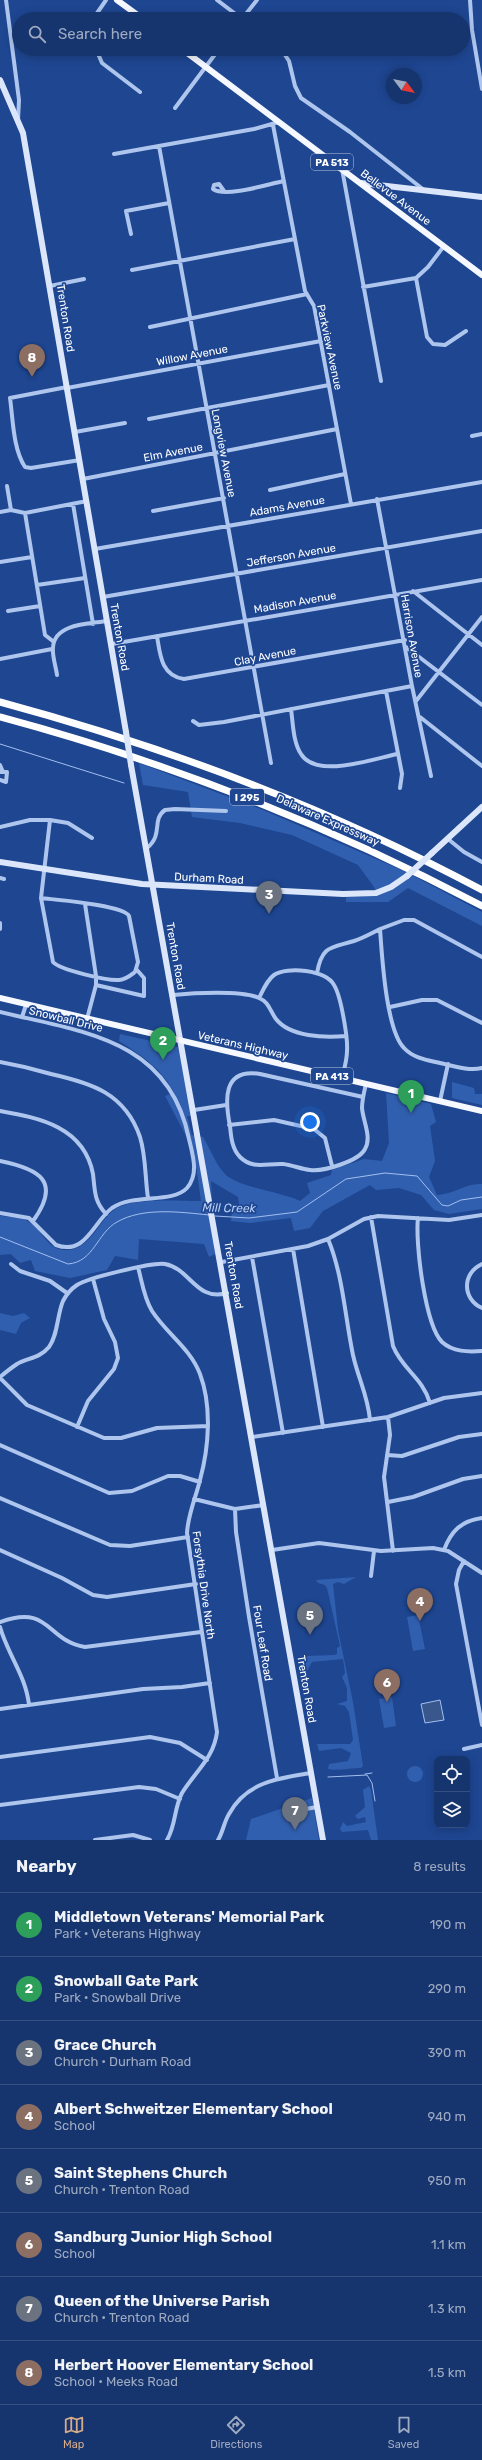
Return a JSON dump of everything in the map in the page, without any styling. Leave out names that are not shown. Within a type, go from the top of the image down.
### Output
[{"type":"highway","name":"Delaware Expressway","points":[[0,702],[112,734],[233,776],[356,827],[482,890]]},
{"type":"highway","name":"Delaware Expressway","points":[[0,717],[99,745],[260,802],[386,857],[482,906]]},
{"type":"main road","points":[[117,0],[133,12]]},
{"type":"main road","name":"Bellevue Avenue","points":[[191,56],[276,123],[342,169],[482,274]]},
{"type":"main road","name":"Trenton Road","points":[[0,80],[23,133],[83,480],[88,501],[131,765],[222,1262],[323,1840]]},
{"type":"main road","points":[[361,183],[482,197]]},
{"type":"main road","name":"Durham Road","points":[[0,862],[154,885],[363,895],[385,891],[407,876],[482,807]]},
{"type":"main road","name":"Veterans Highway","points":[[0,998],[482,1111]]},
{"type":"street","points":[[6,0],[12,46]]},
{"type":"street","points":[[98,12],[106,0]]},
{"type":"street","points":[[217,0],[233,12]]},
{"type":"street","points":[[248,12],[257,0]]},
{"type":"street","points":[[470,0],[472,30],[482,89]]},
{"type":"street","points":[[13,56],[19,100],[18,120]]},
{"type":"street","points":[[99,56],[102,63],[140,92]]},
{"type":"street","points":[[176,108],[215,56]]},
{"type":"street","points":[[286,56],[300,96],[350,132],[425,191]]},
{"type":"street","points":[[114,154],[276,123]]},
{"type":"street","name":"Parkview Avenue","points":[[276,123],[294,239],[307,294],[314,306],[351,504]]},
{"type":"street","name":"Longview Avenue","points":[[159,146],[271,763]]},
{"type":"street","points":[[342,169],[381,380]]},
{"type":"street","points":[[224,191],[239,191],[284,181]]},
{"type":"street","points":[[131,234],[126,211],[169,203]]},
{"type":"street","points":[[132,270],[294,239]]},
{"type":"street","points":[[363,287],[416,278],[428,267],[444,246]]},
{"type":"street","points":[[416,278],[425,331],[430,341],[440,346],[448,344],[466,331]]},
{"type":"street","points":[[50,286],[84,279]]},
{"type":"street","points":[[150,327],[190,317],[307,294]]},
{"type":"street","name":"Willow Avenue","points":[[80,460],[31,468],[25,467],[21,462],[18,450],[10,398],[198,362],[321,341]]},
{"type":"street","points":[[149,419],[329,386]]},
{"type":"street","points":[[75,432],[125,423]]},
{"type":"street","name":"Elm Avenue","points":[[83,480],[337,430]]},
{"type":"street","points":[[472,436],[482,434]]},
{"type":"street","points":[[270,490],[345,474]]},
{"type":"street","name":"Adams Avenue","points":[[95,549],[482,482]]},
{"type":"street","points":[[7,486],[11,510]]},
{"type":"street","points":[[153,511],[224,498]]},
{"type":"street","name":"Harrison Avenue","points":[[377,500],[405,640],[412,686],[420,717],[431,776]]},
{"type":"street","points":[[0,512],[11,510],[25,513],[88,501]]},
{"type":"street","points":[[72,504],[93,624]]},
{"type":"street","points":[[25,513],[45,634],[54,642]]},
{"type":"street","name":"Jefferson Avenue","points":[[104,597],[482,531]]},
{"type":"street","points":[[0,562],[32,557]]},
{"type":"street","points":[[37,585],[84,578]]},
{"type":"street","name":"Madison Avenue","points":[[112,644],[482,580]]},
{"type":"street","points":[[413,591],[482,645]]},
{"type":"street","points":[[8,611],[40,606]]},
{"type":"street","points":[[416,701],[482,617]]},
{"type":"street","points":[[57,675],[52,649],[54,642],[65,629],[107,621]]},
{"type":"street","name":"Clay Avenue","points":[[157,636],[164,666],[176,677],[197,678],[405,640]]},
{"type":"street","points":[[406,647],[482,705]]},
{"type":"street","points":[[0,659],[52,649]]},
{"type":"street","points":[[193,721],[199,725],[214,723],[412,686]]},
{"type":"street","points":[[386,691],[402,781],[400,788]]},
{"type":"street","points":[[291,709],[298,750],[312,764],[328,767],[397,754]]},
{"type":"street","points":[[420,717],[482,766]]},
{"type":"street","points":[[0,765],[2,772],[8,772],[6,782],[0,780]]},
{"type":"street","points":[[147,848],[157,838],[158,819],[165,810],[226,811]]},
{"type":"street","points":[[0,827],[30,820],[50,820],[68,823],[92,838]]},
{"type":"street","points":[[41,898],[119,909],[128,914],[138,962],[136,970],[120,980],[63,968],[53,962],[41,898],[50,820]]},
{"type":"street","points":[[448,839],[464,852],[482,862]]},
{"type":"street","points":[[85,904],[96,976],[96,985],[87,1019]]},
{"type":"street","points":[[317,973],[320,960],[330,947],[352,941],[404,920],[414,920],[482,957]]},
{"type":"street","points":[[0,923],[0,929]]},
{"type":"street","points":[[380,929],[383,971],[390,1007],[398,1039],[404,1049],[417,1057],[465,1068],[482,1068]]},
{"type":"street","points":[[96,985],[144,996],[144,978],[136,970]]},
{"type":"street","points":[[259,998],[267,982],[276,974],[286,971],[317,973],[329,979],[335,986],[346,1036],[347,1052],[342,1078]]},
{"type":"street","points":[[173,995],[202,993],[259,998],[268,1005],[277,1020],[287,1028],[318,1036],[346,1036]]},
{"type":"street","points":[[390,1007],[422,1000],[437,1000],[482,1023]]},
{"type":"street","name":"Snowball Drive","points":[[22,1017],[26,1005]]},
{"type":"street","name":"Snowball Drive","points":[[0,1012],[95,1035],[112,1041],[135,1054],[165,1083],[178,1104],[188,1134],[194,1166],[192,1181],[179,1194],[125,1202],[106,1214],[85,1240],[71,1247],[60,1247],[53,1243],[33,1221],[22,1216],[0,1213]]},
{"type":"street","points":[[0,1062],[81,1080],[96,1086],[114,1098],[132,1119],[140,1138],[148,1198]]},
{"type":"street","points":[[440,1101],[448,1064]]},
{"type":"street","points":[[363,1097],[250,1073],[237,1078],[230,1085],[226,1095],[226,1105],[235,1150],[249,1163],[260,1166],[282,1164],[310,1170],[332,1166],[356,1158],[365,1150],[368,1139],[362,1109],[366,1084]]},
{"type":"street","points":[[194,1110],[226,1105]]},
{"type":"street","points":[[0,1111],[52,1123],[76,1140],[87,1156],[93,1174],[95,1198],[106,1214]]},
{"type":"street","points":[[230,1125],[266,1119],[314,1129],[325,1138],[332,1166]]},
{"type":"street","points":[[188,1134],[198,1130]]},
{"type":"street","points":[[0,1161],[32,1170],[44,1181],[46,1198],[33,1221]]},
{"type":"street","points":[[222,1262],[293,1249],[328,1239],[353,1224],[371,1217],[384,1215],[449,1220],[482,1215]]},
{"type":"street","points":[[371,1217],[393,1346],[398,1357],[423,1385],[430,1403]]},
{"type":"street","points":[[418,1218],[417,1246],[434,1332],[444,1344],[454,1349],[482,1351]]},
{"type":"street","points":[[328,1239],[336,1261],[353,1356],[367,1397],[370,1420]]},
{"type":"street","points":[[293,1249],[324,1427]]},
{"type":"street","points":[[252,1257],[282,1433]]},
{"type":"street","points":[[208,1426],[157,1428],[114,1438],[98,1436],[27,1405],[0,1378],[17,1364],[41,1354],[49,1347],[67,1293],[77,1285],[93,1279],[158,1263],[171,1266],[204,1292],[214,1295],[227,1293]]},
{"type":"street","points":[[11,1264],[20,1270],[50,1281],[67,1293]]},
{"type":"street","points":[[482,1264],[470,1274],[467,1287],[472,1301],[482,1308]]},
{"type":"street","name":"Forsythia Drive North","points":[[138,1267],[152,1310],[185,1348],[196,1365],[202,1381],[208,1426],[200,1482],[189,1518],[188,1537],[217,1732],[213,1750],[180,1799],[174,1825],[167,1840]]},
{"type":"street","points":[[77,1427],[88,1401],[114,1369],[118,1358],[118,1349],[104,1319],[93,1279]]},
{"type":"street","points":[[252,1437],[388,1417],[454,1396],[482,1393]]},
{"type":"street","points":[[388,1417],[390,1435],[384,1477],[393,1551]]},
{"type":"street","points":[[387,1455],[402,1456],[459,1437],[482,1434]]},
{"type":"street","points":[[0,1445],[109,1492],[132,1492],[168,1476],[180,1476],[200,1482]]},
{"type":"street","points":[[388,1502],[412,1497],[463,1479],[482,1476]]},
{"type":"street","points":[[0,1498],[110,1545],[130,1546],[188,1537]]},
{"type":"street","points":[[194,1499],[235,1509],[264,1505]]},
{"type":"street","name":"Four Leaf Road","points":[[235,1509],[236,1532],[249,1617],[277,1778]]},
{"type":"street","points":[[444,1550],[450,1535],[459,1526],[482,1518]]},
{"type":"street","points":[[272,1550],[327,1544],[374,1551],[428,1548],[444,1550],[482,1573]]},
{"type":"street","points":[[0,1550],[62,1578],[97,1597],[107,1597],[196,1584]]},
{"type":"street","points":[[371,1576],[374,1551]]},
{"type":"street","points":[[464,1561],[459,1570],[456,1584],[482,1725]]},
{"type":"street","points":[[0,1622],[20,1616],[34,1617],[44,1622],[68,1642],[85,1647],[201,1632]]},
{"type":"street","points":[[0,1627],[10,1656],[25,1681],[29,1705]]},
{"type":"street","points":[[0,1709],[143,1688],[182,1687],[210,1683]]},
{"type":"street","points":[[0,1757],[150,1737],[180,1743],[207,1760]]},
{"type":"street","points":[[464,1749],[482,1745]]},
{"type":"street","points":[[218,1840],[228,1814],[238,1802],[260,1784],[277,1778],[311,1772]]},
{"type":"street","points":[[0,1805],[139,1786],[156,1789],[180,1799]]},
{"type":"street","points":[[306,1810],[317,1807]]},
{"type":"street","points":[[95,1840],[133,1835],[150,1840]]},
{"type":"shaded area","points":[[139,763],[263,810],[404,871],[482,912],[482,926],[408,888],[388,902],[346,902],[346,897],[377,896],[374,887],[358,865],[292,835],[240,823],[192,817],[188,792],[143,785]]},
{"type":"shaded area","points":[[120,1034],[178,1047],[192,1116],[187,1116],[192,1135],[203,1137],[219,1166],[231,1179],[249,1186],[300,1201],[310,1193],[307,1183],[331,1175],[332,1170],[364,1159],[382,1161],[389,1143],[386,1093],[431,1104],[436,1122],[430,1126],[435,1161],[429,1177],[437,1195],[449,1193],[471,1185],[482,1184],[482,1209],[449,1214],[434,1210],[421,1195],[399,1188],[376,1190],[370,1185],[323,1211],[310,1228],[294,1231],[291,1218],[250,1223],[231,1221],[232,1211],[239,1204],[238,1197],[211,1181],[215,1254],[209,1257],[204,1244],[139,1239],[138,1260],[115,1256],[107,1270],[70,1278],[35,1271],[31,1260],[20,1263],[11,1254],[0,1255],[0,1216],[26,1220],[34,1225],[49,1243],[58,1249],[64,1250],[73,1249],[86,1242],[114,1210],[122,1206],[143,1201],[201,1201],[194,1151],[165,1096],[174,1093],[164,1077],[150,1063],[119,1041]]},
{"type":"shaded area","points":[[452,1082],[474,1088],[475,1094],[482,1094],[482,1105],[452,1098]]},
{"type":"shaded area","points":[[0,1313],[13,1316],[24,1313],[30,1318],[21,1323],[16,1334],[0,1330]]},
{"type":"shaded area","points":[[356,1577],[344,1584],[338,1582],[333,1584],[338,1630],[353,1702],[363,1766],[361,1768],[331,1770],[328,1769],[329,1764],[348,1761],[351,1753],[341,1748],[319,1751],[317,1744],[350,1744],[353,1740],[349,1712],[345,1706],[337,1704],[347,1701],[347,1688],[342,1677],[345,1673],[343,1659],[312,1662],[306,1673],[301,1674],[302,1657],[334,1655],[337,1654],[337,1648],[340,1646],[327,1588],[325,1585],[318,1583],[316,1580]]},
{"type":"shaded area","points":[[418,1615],[425,1649],[413,1651],[407,1617]]},
{"type":"shaded area","points":[[392,1697],[396,1726],[384,1728],[379,1699]]},
{"type":"shaded area","points":[[440,1700],[444,1720],[425,1723],[421,1704]]},
{"type":"shaded area","points":[[415,1766],[422,1771],[423,1774],[418,1781],[415,1782],[408,1777],[407,1774],[412,1767]]},
{"type":"shaded area","points":[[369,1786],[371,1790],[378,1840],[371,1840],[368,1830],[342,1832],[340,1829],[343,1822],[347,1826],[366,1822],[365,1817],[358,1819],[355,1816],[365,1807],[363,1790]]},
{"type":"shaded area","points":[[312,1798],[319,1840],[246,1840],[251,1819]]},
{"type":"waterway","points":[[0,744],[124,783]]},
{"type":"waterway","name":"Mill Creek","points":[[215,1216],[249,1218],[297,1212],[346,1179],[385,1173],[417,1176],[442,1205],[448,1206],[461,1200],[482,1197]]},
{"type":"waterway","name":"Mill Creek","points":[[0,1237],[68,1264],[77,1262],[84,1258],[90,1253],[110,1227],[127,1217],[150,1212],[209,1215]]},
{"type":"waterway","points":[[365,1774],[372,1773]]},
{"type":"waterway","points":[[328,1777],[367,1775],[372,1783],[375,1801]]},
{"type":"place","name":"Herbert Hoover Elementary School","points":[[32,377]]},
{"type":"place","name":"Grace Church","points":[[269,914]]},
{"type":"place","name":"Snowball Gate Park","points":[[163,1060]]},
{"type":"place","name":"Middletown Veterans' Memorial Park","points":[[411,1113]]},
{"type":"place","name":"Albert Schweitzer Elementary School","points":[[420,1621]]},
{"type":"place","name":"Saint Stephens Church","points":[[310,1635]]},
{"type":"place","name":"Sandburg Junior High School","points":[[387,1702]]},
{"type":"place","name":"Queen of the Universe Parish","points":[[295,1830]]}]
